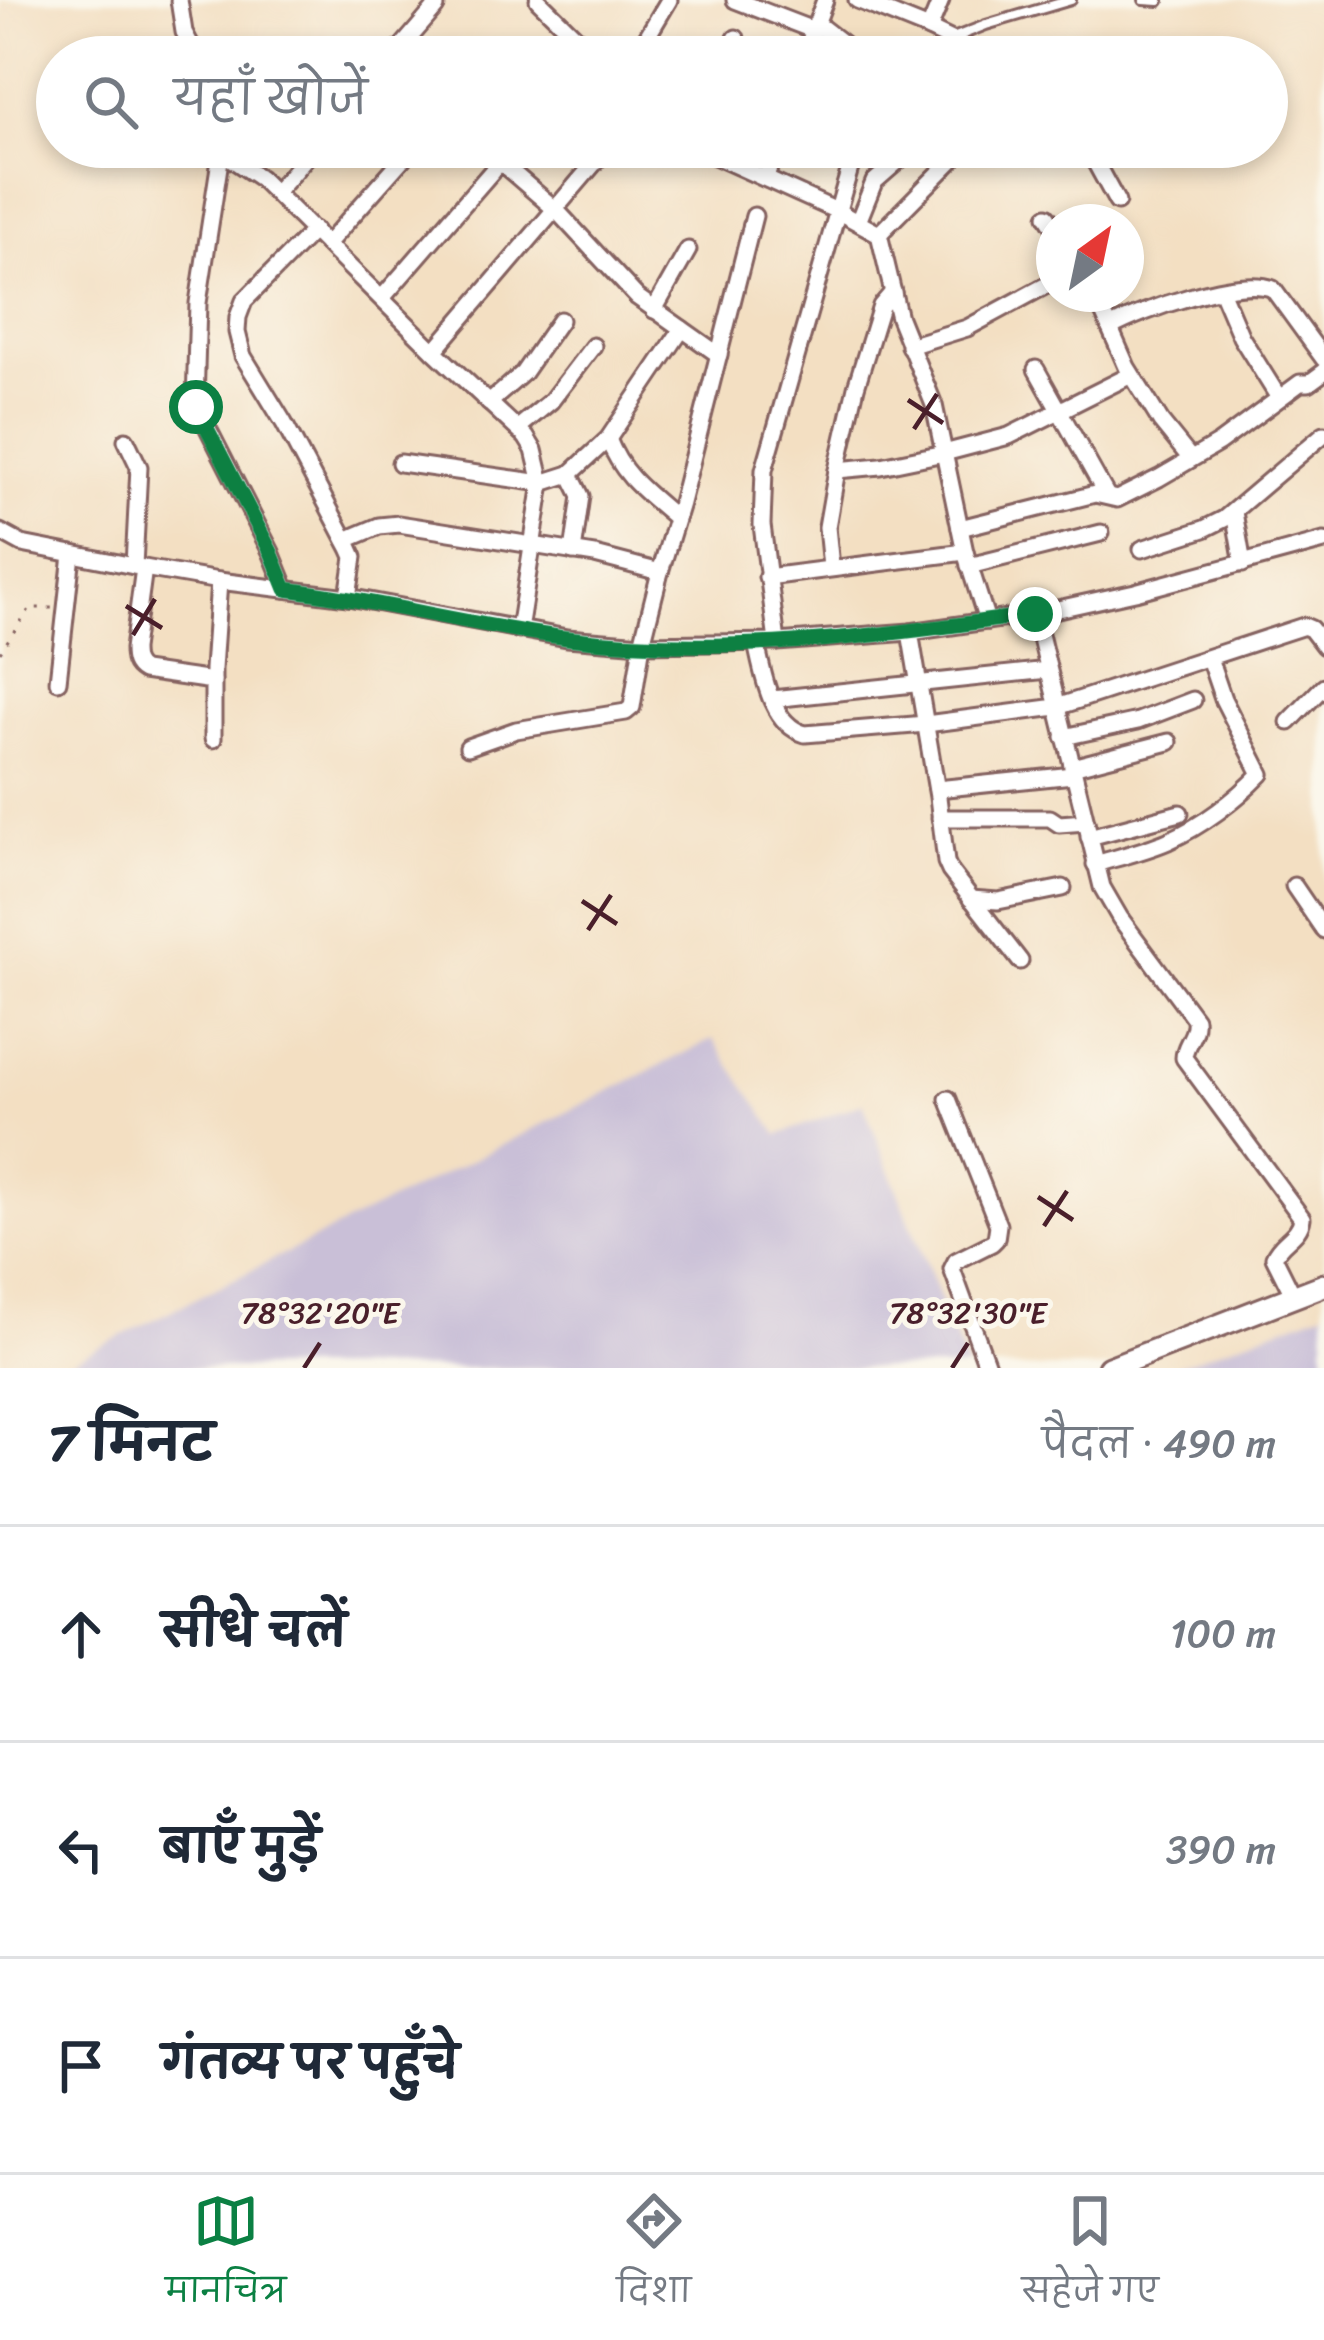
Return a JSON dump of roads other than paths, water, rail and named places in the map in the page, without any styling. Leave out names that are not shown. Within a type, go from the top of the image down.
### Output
[{"type":"street","points":[[179,0],[186,36]]},
{"type":"street","points":[[538,0],[575,36]]},
{"type":"street","points":[[648,36],[669,0]]},
{"type":"street","points":[[735,0],[830,36]]},
{"type":"street","points":[[811,36],[825,0]]},
{"type":"street","points":[[857,0],[881,4],[940,36]]},
{"type":"street","points":[[929,29],[941,0]]},
{"type":"street","points":[[412,36],[436,7]]},
{"type":"street","points":[[219,168],[198,303],[195,403],[286,589]]},
{"type":"street","points":[[249,168],[518,428],[534,450],[542,483],[519,630]]},
{"type":"street","points":[[276,192],[297,168]]},
{"type":"street","points":[[327,244],[394,168]]},
{"type":"street","points":[[382,298],[496,168]]},
{"type":"street","points":[[508,168],[556,210],[638,298],[718,355]]},
{"type":"street","points":[[434,351],[590,168]]},
{"type":"street","points":[[743,168],[879,234],[909,346],[934,405],[967,559],[987,621]]},
{"type":"street","points":[[766,178],[769,168]]},
{"type":"street","points":[[777,642],[761,506],[767,452],[850,168]]},
{"type":"street","points":[[858,221],[874,182],[890,168]]},
{"type":"street","points":[[879,234],[944,168]]},
{"type":"street","points":[[1098,168],[1117,202]]},
{"type":"street","points":[[468,747],[516,730],[630,710],[659,572],[754,216]]},
{"type":"street","points":[[314,230],[244,301],[237,332],[243,356],[284,423],[353,556],[348,597]]},
{"type":"street","points":[[654,310],[688,250]]},
{"type":"street","points":[[1110,328],[1138,314],[1260,284],[1273,289],[1324,359]]},
{"type":"street","points":[[1221,290],[1240,337],[1279,398]]},
{"type":"street","points":[[909,346],[967,328],[1036,291]]},
{"type":"street","points":[[831,568],[827,527],[837,470],[880,307],[893,292]]},
{"type":"street","points":[[1103,312],[1131,375],[1191,459]]},
{"type":"street","points":[[489,403],[523,373],[560,320]]},
{"type":"street","points":[[400,463],[542,483],[570,474],[608,439],[682,329]]},
{"type":"street","points":[[518,428],[550,401],[592,346]]},
{"type":"street","points":[[1036,369],[1107,496]]},
{"type":"street","points":[[960,528],[1095,494],[1117,499],[1219,442],[1300,383],[1309,383],[1324,372]]},
{"type":"street","points":[[837,470],[944,453],[1023,431],[1131,375]]},
{"type":"street","points":[[1142,549],[1204,529],[1234,512],[1324,434]]},
{"type":"street","points":[[608,439],[627,476],[676,518]]},
{"type":"street","points":[[126,440],[139,467],[133,660],[143,671],[213,681]]},
{"type":"street","points":[[570,474],[581,503],[573,552]]},
{"type":"street","points":[[1234,512],[1244,565]]},
{"type":"street","points":[[346,540],[379,526],[399,524],[573,552],[659,572]]},
{"type":"street","points":[[0,532],[22,544],[139,567],[348,597],[567,638],[642,644],[756,643],[910,632],[1035,614],[1244,565],[1324,541]]},
{"type":"street","points":[[767,577],[967,559],[1101,533]]},
{"type":"street","points":[[58,681],[72,554]]},
{"type":"street","points":[[213,739],[220,581]]},
{"type":"street","points":[[1035,614],[1095,864],[1110,904],[1195,1019],[1194,1036],[1184,1058],[1300,1214],[1298,1231],[1274,1257],[1294,1297]]},
{"type":"street","points":[[756,643],[766,688],[789,728],[805,734],[1058,707],[1304,626],[1324,646]]},
{"type":"street","points":[[910,632],[946,862],[1020,961]]},
{"type":"street","points":[[1095,864],[1184,833],[1261,774],[1222,699],[1210,658]]},
{"type":"street","points":[[772,699],[1048,670]]},
{"type":"street","points":[[1289,722],[1324,686]]},
{"type":"street","points":[[1064,737],[1138,721],[1192,700]]},
{"type":"street","points":[[937,789],[1046,780],[1169,742]]},
{"type":"street","points":[[940,818],[1049,818],[1088,830],[1180,813]]},
{"type":"street","points":[[1294,886],[1324,930]]},
{"type":"street","points":[[971,899],[998,901],[1063,888]]},
{"type":"street","points":[[948,1099],[998,1226],[992,1244],[956,1261],[952,1269],[988,1368]]},
{"type":"street","points":[[1109,1368],[1324,1285]]},
{"type":"lane","points":[[973,36],[986,25],[1071,0]]},
{"type":"lane","points":[[1144,0],[1160,1]]}]
